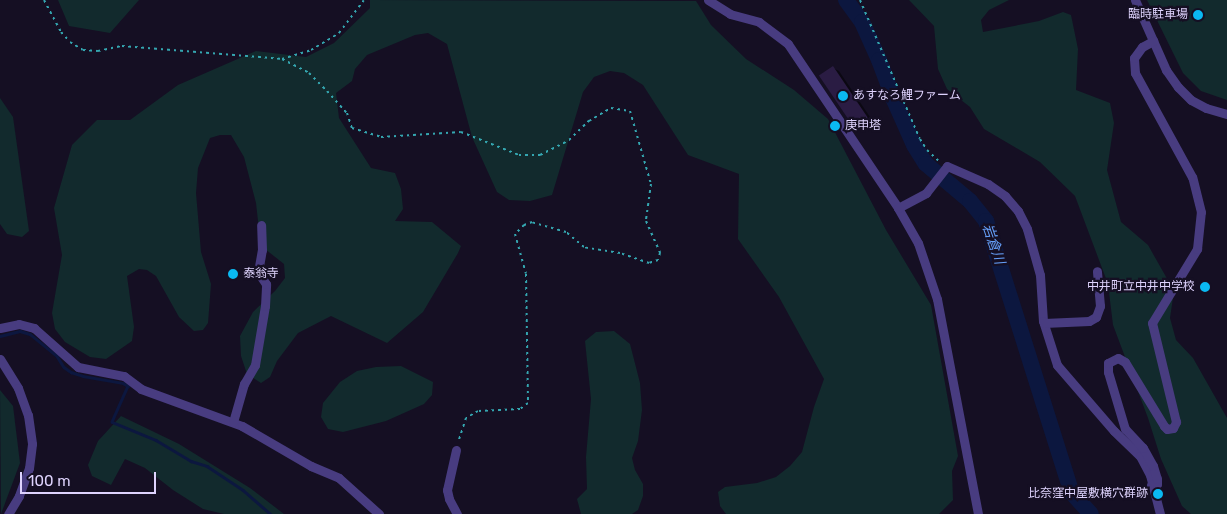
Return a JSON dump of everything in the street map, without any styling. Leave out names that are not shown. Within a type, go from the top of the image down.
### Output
[{"type":"street","points":[[708,0],[730,14],[759,22],[788,44],[898,208],[918,243],[938,299],[978,514]]},
{"type":"street","points":[[1135,0],[1166,70],[1178,87],[1191,100],[1206,108],[1227,114]]},
{"type":"street","points":[[1151,485],[1156,484],[1157,479],[1154,466],[1143,448],[1125,429],[1108,372],[1108,363],[1118,358],[1125,362],[1164,426],[1167,429],[1173,428],[1176,422],[1152,323],[1198,249],[1201,212],[1192,178],[1133,66],[1137,52],[1153,41]]},
{"type":"street","points":[[898,208],[926,193],[945,169],[988,184],[1005,196],[1018,211],[1027,229],[1040,275],[1044,323],[1058,365],[1114,431],[1140,456],[1150,475],[1151,485],[1160,514]]},
{"type":"street","points":[[232,422],[244,384],[255,365],[265,306],[266,284],[258,272],[262,250],[261,226]]},
{"type":"street","points":[[1044,323],[1089,321],[1096,317],[1100,306],[1097,272]]},
{"type":"street","points":[[0,328],[19,324],[34,328],[78,367],[124,376],[141,389],[232,422],[310,466],[339,478],[379,514]]},
{"type":"street","points":[[0,360],[21,397],[28,415],[32,444],[29,468],[19,496],[8,514]]},
{"type":"street","points":[[456,450],[447,490],[457,514]]},
{"type":"path","points":[[44,0],[61,32],[70,42],[83,50],[98,51],[122,46],[282,59],[311,50],[339,33],[364,0]]},
{"type":"path","points":[[860,0],[920,139],[945,169]]},
{"type":"path","points":[[282,59],[309,73],[347,113],[352,128],[381,137],[461,132],[519,155],[540,155],[569,140],[589,121],[611,108],[630,111],[651,184],[646,221],[660,253],[658,260],[649,264],[620,253],[584,247],[566,232],[532,222],[524,225],[515,234],[526,274],[528,403],[520,409],[478,411],[466,418],[456,450]]},
{"type":"green space","points":[[58,0],[139,0],[110,33],[69,26]]},
{"type":"green space","points":[[370,0],[696,1],[711,25],[746,59],[794,90],[828,119],[886,230],[931,305],[958,456],[952,471],[953,500],[939,514],[726,514],[720,506],[718,492],[725,487],[757,483],[776,477],[790,466],[802,452],[824,379],[779,297],[738,239],[739,174],[688,155],[643,85],[624,73],[610,71],[594,77],[583,92],[552,195],[530,201],[509,200],[497,192],[472,137],[447,44],[428,33],[415,35],[367,55],[355,69],[352,81],[336,93],[339,118],[371,168],[395,173],[401,189],[403,209],[395,221],[432,222],[461,246],[423,312],[387,343],[331,316],[298,333],[277,361],[270,377],[261,383],[247,374],[241,356],[240,336],[253,312],[275,291],[285,278],[284,264],[265,249],[260,239],[256,203],[244,157],[231,135],[220,135],[210,138],[198,168],[196,193],[201,252],[211,284],[208,323],[203,330],[194,331],[179,317],[156,276],[147,270],[139,269],[127,276],[134,327],[132,341],[106,359],[90,357],[65,342],[55,329],[52,313],[62,255],[54,208],[72,145],[97,120],[130,120],[178,85],[256,51],[306,57],[334,43],[370,8]]},
{"type":"green space","points":[[909,0],[1009,0],[989,10],[981,20],[983,32],[1039,21],[1063,12],[1071,15],[1078,49],[1076,90],[1110,103],[1114,123],[1107,170],[1121,222],[1148,245],[1174,291],[1170,318],[1176,340],[1193,358],[1227,418],[1227,514],[1191,514],[1182,506],[1161,459],[1148,418],[1113,325],[1108,284],[1075,196],[1040,162],[984,129],[970,107],[947,89],[938,69],[934,26]]},
{"type":"green space","points":[[1147,0],[1227,0],[1227,100],[1201,91],[1183,73]]},
{"type":"green space","points":[[0,98],[13,117],[29,231],[22,237],[7,234],[0,224]]},
{"type":"green space","points":[[614,331],[630,344],[640,383],[642,410],[638,441],[632,458],[635,470],[643,484],[643,496],[638,510],[632,514],[581,514],[577,499],[587,489],[586,457],[591,399],[585,341],[596,332]]},
{"type":"green space","points":[[401,366],[433,382],[432,395],[424,404],[386,421],[343,432],[328,429],[321,417],[323,403],[340,382],[357,371],[376,367]]},
{"type":"green space","points":[[0,390],[13,406],[20,463],[1,514]]},
{"type":"green space","points":[[121,416],[179,444],[250,488],[284,514],[224,514],[203,509],[173,490],[145,468],[125,459],[111,485],[92,476],[88,465],[98,441]]},
{"type":"building","name":"あすなろ鯉ファーム","points":[[833,66],[868,117],[854,127],[819,76]]},
{"type":"waterway","name":"岩倉川","points":[[846,0],[862,22],[914,145],[926,164],[970,201],[986,221],[1072,493],[1091,514]]},
{"type":"waterway","points":[[0,336],[20,331],[30,334],[57,356],[64,367],[71,372],[123,383],[128,386],[112,422],[156,440],[191,461],[207,466],[243,490],[271,514]]},
{"type":"place","name":"臨時駐車場","points":[[1198,15]]},
{"type":"place","name":"あすなろ鯉ファーム","points":[[843,96]]},
{"type":"place","name":"庚申塔","points":[[835,126]]},
{"type":"place","name":"泰翁寺","points":[[233,274]]},
{"type":"place","name":"中井町立中井中学校","points":[[1205,287]]},
{"type":"place","name":"比奈窪中屋敷横穴群跡","points":[[1158,494]]}]
